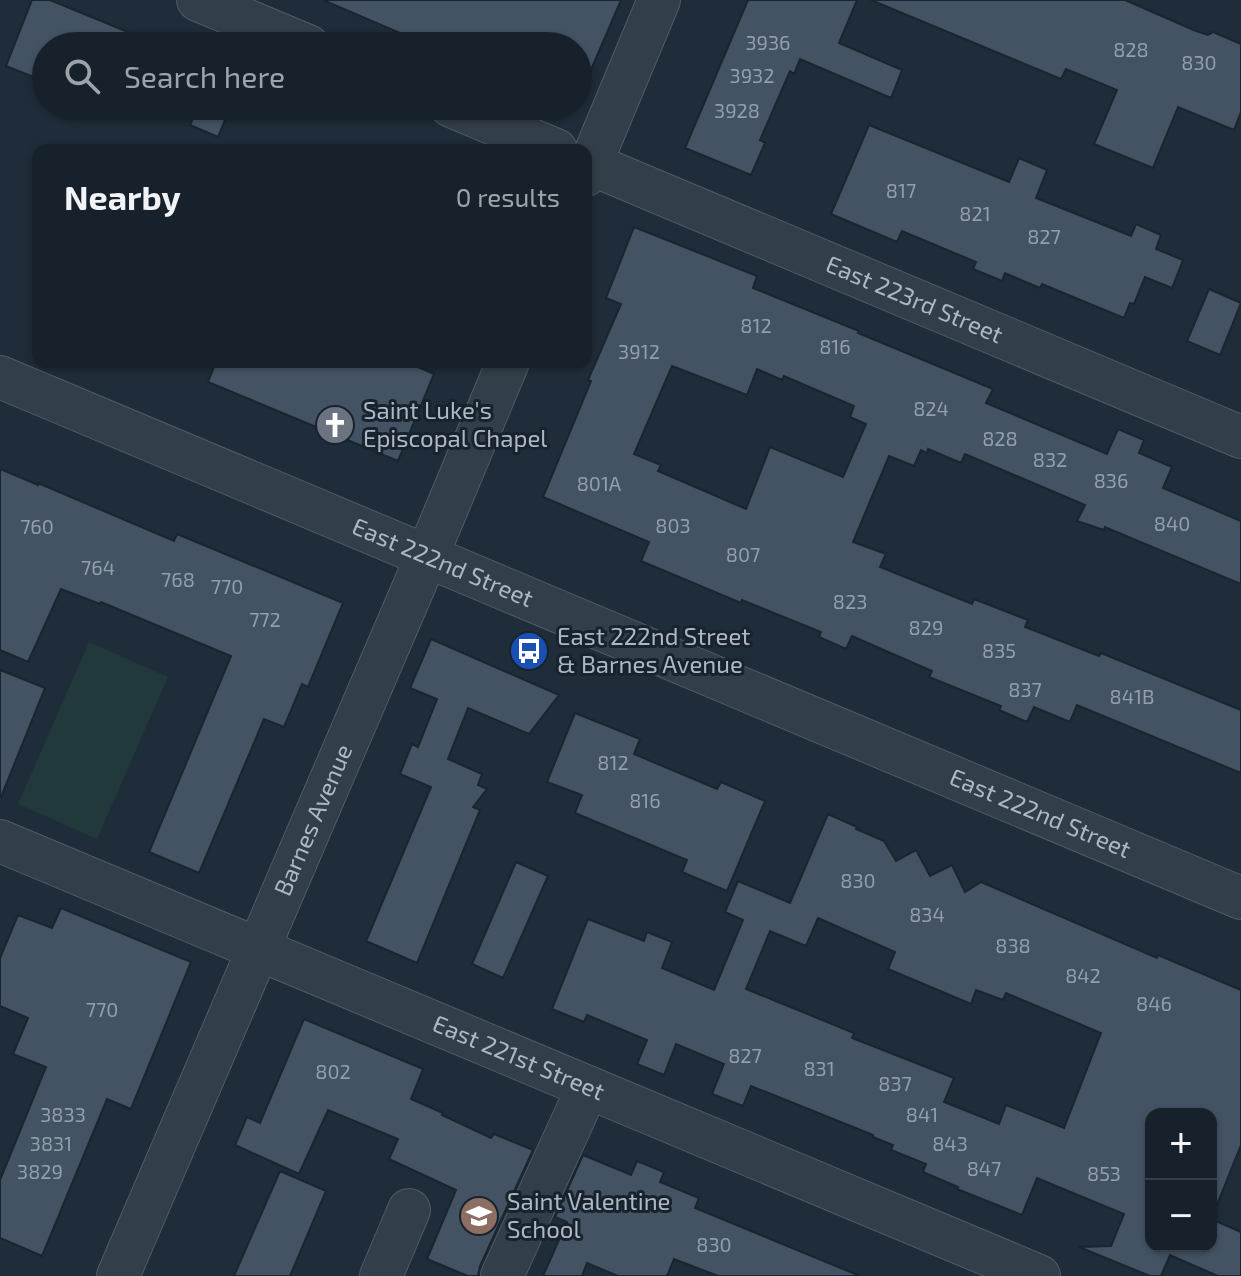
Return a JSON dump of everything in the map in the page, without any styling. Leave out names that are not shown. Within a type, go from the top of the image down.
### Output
[{"type":"street","points":[[198,0],[275,32]]},
{"type":"street","points":[[589,144],[659,0]]},
{"type":"street","name":"East 223rd Street","points":[[483,120],[537,144]]},
{"type":"street","name":"East 223rd Street","points":[[592,168],[1241,437]]},
{"type":"street","name":"Barnes Avenue","points":[[118,1276],[505,368]]},
{"type":"street","name":"East 222nd Street","points":[[0,377],[1241,898]]},
{"type":"street","name":"East 221st Street","points":[[0,841],[1039,1276]]},
{"type":"street","points":[[502,1276],[588,1087]]},
{"type":"street","points":[[381,1276],[409,1210]]},
{"type":"green space","points":[[89,642],[168,677],[97,839],[18,804]]},
{"type":"building","points":[[32,0],[50,0],[128,32],[32,32],[32,76],[6,66]]},
{"type":"building","points":[[323,0],[621,0],[592,67],[592,32],[397,32]]},
{"type":"building","points":[[748,0],[857,0],[839,43],[902,70],[891,98],[800,59],[794,74],[790,71],[760,140],[765,143],[751,175],[685,148]]},
{"type":"building","points":[[871,0],[1125,0],[1196,31],[1208,35],[1213,32],[1241,44],[1241,112],[1234,130],[1178,107],[1153,168],[1094,144],[1117,90],[1066,69],[1061,79]]},
{"type":"building","points":[[192,120],[225,120],[218,137],[190,125]]},
{"type":"building","points":[[869,125],[1009,182],[1019,158],[1047,170],[1036,198],[1131,236],[1136,224],[1161,235],[1156,249],[1183,260],[1172,288],[1145,277],[1134,304],[1130,303],[1124,318],[1042,284],[1040,288],[1005,273],[1002,281],[973,269],[976,262],[902,231],[897,242],[831,214]]},
{"type":"building","points":[[634,227],[757,276],[753,288],[993,389],[986,403],[1107,454],[1118,429],[1144,440],[1139,453],[1172,467],[1163,488],[1241,521],[1241,584],[1105,527],[1104,530],[1077,521],[1085,505],[965,454],[961,463],[928,449],[927,453],[921,450],[914,466],[889,456],[853,542],[886,554],[880,567],[972,604],[974,599],[1028,620],[1025,627],[1099,656],[1101,653],[1241,710],[1241,773],[1077,705],[1070,722],[1034,707],[1027,722],[999,710],[1001,706],[929,677],[932,671],[852,636],[846,649],[819,637],[821,632],[641,561],[649,542],[543,497],[621,304],[606,298]],"holes":[[[672,366],[747,395],[757,369],[782,380],[784,376],[854,406],[850,417],[866,424],[843,477],[770,447],[746,509],[658,471],[661,465],[634,454]]]},
{"type":"building","points":[[1209,289],[1241,303],[1220,355],[1187,341]]},
{"type":"building","points":[[214,368],[420,368],[434,374],[398,461],[208,382]]},
{"type":"building","points":[[0,469],[174,541],[177,534],[343,603],[308,687],[302,684],[284,727],[264,719],[199,873],[149,852],[231,656],[101,602],[61,589],[28,662],[0,650]]},
{"type":"building","points":[[431,639],[559,695],[529,734],[468,708],[448,759],[482,774],[478,785],[487,789],[473,807],[480,810],[417,963],[366,941],[431,787],[400,774],[412,744],[418,747],[437,699],[410,688]]},
{"type":"building","points":[[0,670],[45,688],[1,797],[0,796]]},
{"type":"building","points":[[575,713],[640,739],[634,754],[717,789],[721,782],[765,801],[727,891],[682,872],[687,860],[575,813],[582,795],[547,782]]},
{"type":"building","points":[[828,814],[884,841],[896,861],[916,850],[930,876],[952,865],[965,892],[981,882],[1157,958],[1158,955],[1241,990],[1241,1145],[1217,1205],[1217,1108],[1145,1108],[1145,1252],[1217,1252],[1217,1222],[1241,1232],[1241,1276],[1218,1276],[1170,1255],[1161,1276],[1150,1276],[1079,1247],[1111,1246],[1124,1214],[1037,1178],[1022,1215],[923,1172],[926,1164],[891,1150],[893,1145],[873,1135],[751,1086],[743,1106],[712,1094],[724,1064],[676,1044],[664,1075],[637,1064],[647,1040],[587,1015],[584,1022],[552,1009],[588,919],[644,941],[647,932],[672,942],[662,968],[714,990],[743,920],[725,912],[738,881],[790,903]],"holes":[[[818,918],[895,952],[888,969],[971,1004],[976,990],[1003,1000],[1006,993],[1101,1033],[1064,1128],[1006,1105],[999,1124],[944,1102],[954,1078],[852,1038],[854,1033],[746,989],[770,931],[806,946]]]},
{"type":"building","points":[[516,862],[548,876],[503,978],[472,964]]},
{"type":"building","points":[[61,908],[191,962],[131,1109],[107,1099],[42,1256],[0,1238],[0,1180],[46,1067],[13,1054],[28,1018],[0,1006],[0,958],[18,915],[52,928]]},
{"type":"building","points":[[304,1019],[423,1069],[411,1099],[491,1138],[494,1134],[533,1150],[478,1276],[468,1276],[427,1259],[456,1190],[389,1159],[398,1139],[328,1110],[299,1174],[235,1145],[247,1117],[260,1123]]},
{"type":"building","points":[[583,1155],[631,1175],[637,1161],[664,1172],[660,1182],[699,1198],[695,1208],[860,1276],[718,1276],[674,1259],[667,1276],[618,1276],[587,1263],[582,1276],[543,1276],[567,1222],[555,1217]]},
{"type":"building","points":[[280,1171],[326,1191],[290,1276],[234,1276]]},
{"type":"place","name":"Saint Luke's Episcopal Chapel","points":[[335,425]]},
{"type":"place","name":"East 222nd Street & Barnes Avenue","points":[[529,651]]},
{"type":"place","name":"Saint Valentine School","points":[[479,1216]]}]
